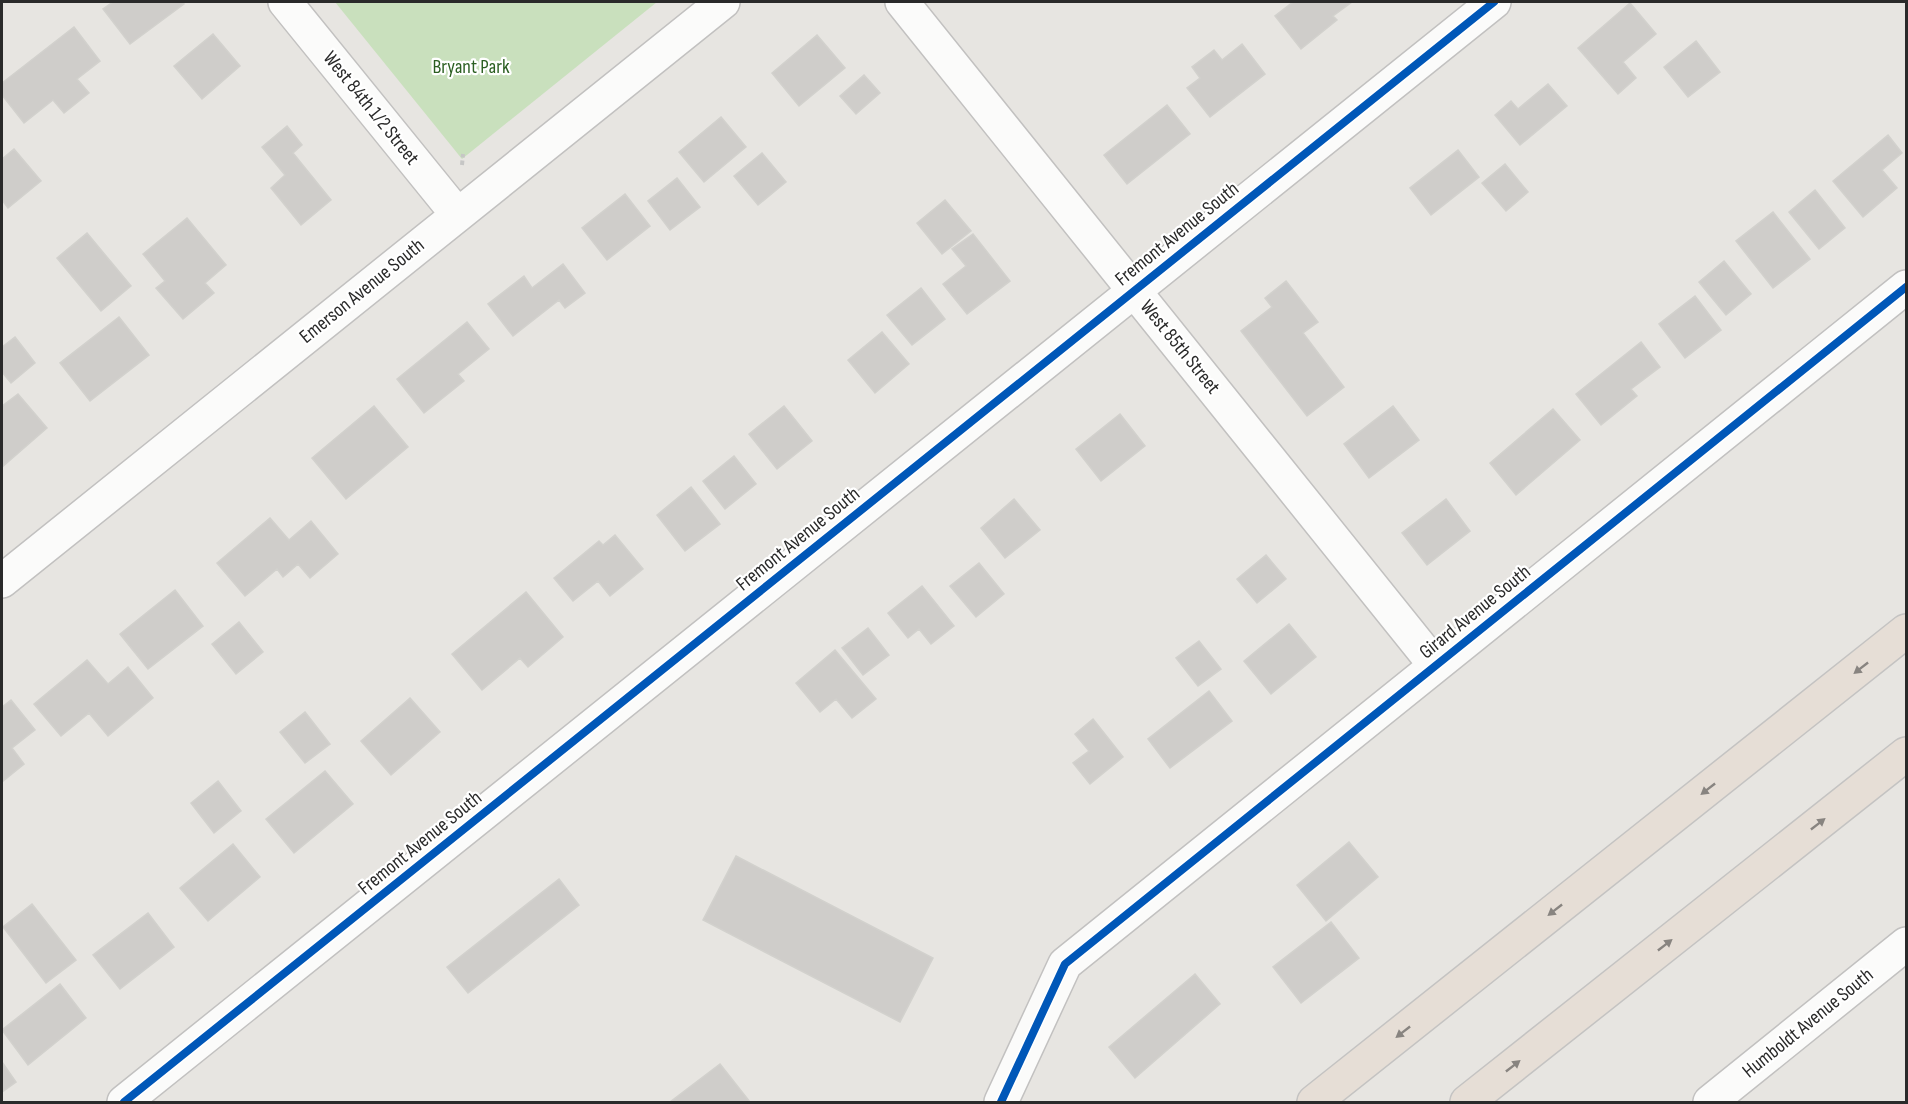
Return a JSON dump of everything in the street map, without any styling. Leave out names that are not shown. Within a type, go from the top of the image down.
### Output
[{"type":"highway","points":[[1314,1102],[1906,631]]},
{"type":"highway","points":[[1467,1102],[1906,754]]},
{"type":"street","name":"West 84th 1/2 Street","points":[[285,2],[457,214]]},
{"type":"street","name":"Emerson Avenue South","points":[[2,581],[723,2]]},
{"type":"street","name":"West 85th Street","points":[[902,2],[1435,665]]},
{"type":"street","name":"Fremont Avenue South","points":[[124,1102],[1494,2]]},
{"type":"street","name":"Girard Avenue South","points":[[1001,1102],[1065,964],[1906,287]]},
{"type":"street","name":"Humboldt Avenue South","points":[[1710,1102],[1906,944]]},
{"type":"green space","name":"Bryant Park","points":[[335,2],[657,2],[462,159]]},
{"type":"building","points":[[113,2],[182,2],[184,4],[130,44],[103,9]]},
{"type":"building","points":[[1293,2],[1352,2],[1333,16],[1337,20],[1301,49],[1275,16]]},
{"type":"building","points":[[1630,3],[1656,34],[1623,62],[1636,78],[1618,94],[1578,48]]},
{"type":"building","points":[[74,27],[100,61],[77,79],[89,93],[64,113],[53,100],[24,123],[2,95],[2,83]]},
{"type":"building","points":[[213,34],[240,66],[202,99],[174,66]]},
{"type":"building","points":[[817,35],[845,68],[799,106],[772,73]]},
{"type":"building","points":[[1696,41],[1720,72],[1688,97],[1664,67]]},
{"type":"building","points":[[1242,44],[1265,74],[1210,117],[1187,88],[1200,78],[1192,67],[1214,50],[1222,60]]},
{"type":"building","points":[[864,75],[880,93],[856,114],[840,96]]},
{"type":"building","points":[[1548,84],[1567,106],[1520,145],[1495,115],[1511,101],[1518,109]]},
{"type":"building","points":[[1167,105],[1190,134],[1127,184],[1104,155]]},
{"type":"building","points":[[721,117],[746,147],[704,182],[679,152]]},
{"type":"building","points":[[287,126],[302,145],[293,153],[331,200],[301,225],[271,188],[285,175],[262,147]]},
{"type":"building","points":[[1888,135],[1902,153],[1882,170],[1897,188],[1863,217],[1833,181]]},
{"type":"building","points":[[14,149],[41,181],[8,208],[2,200],[2,159]]},
{"type":"building","points":[[1458,150],[1479,177],[1431,215],[1410,188]]},
{"type":"building","points":[[762,153],[786,182],[758,205],[734,176]]},
{"type":"building","points":[[1505,164],[1528,192],[1506,211],[1482,183]]},
{"type":"building","points":[[677,178],[700,207],[670,230],[648,201]]},
{"type":"building","points":[[1815,190],[1845,228],[1819,249],[1789,212]]},
{"type":"building","points":[[625,194],[650,226],[607,260],[582,228]]},
{"type":"building","points":[[945,200],[971,231],[942,254],[917,223]]},
{"type":"building","points":[[1773,212],[1810,259],[1773,288],[1736,241]]},
{"type":"building","points":[[187,218],[226,265],[205,283],[214,293],[183,319],[156,288],[165,281],[143,254]]},
{"type":"building","points":[[87,233],[131,286],[101,311],[57,258]]},
{"type":"building","points":[[973,234],[1010,281],[967,314],[943,284],[966,266],[952,249]]},
{"type":"building","points":[[1724,261],[1751,294],[1726,315],[1699,282]]},
{"type":"building","points":[[563,264],[585,293],[565,308],[559,300],[513,336],[488,304],[524,276],[532,288]]},
{"type":"building","points":[[1286,281],[1318,322],[1303,333],[1344,387],[1307,416],[1241,331],[1272,307],[1265,298]]},
{"type":"building","points":[[921,288],[945,319],[912,345],[887,315]]},
{"type":"building","points":[[1695,296],[1721,330],[1685,358],[1659,324]]},
{"type":"building","points":[[119,317],[149,355],[90,401],[60,363]]},
{"type":"building","points":[[467,322],[489,349],[458,374],[464,381],[424,413],[397,379]]},
{"type":"building","points":[[882,332],[909,364],[875,393],[848,360]]},
{"type":"building","points":[[15,337],[35,363],[11,383],[2,372],[2,347]]},
{"type":"building","points":[[1641,342],[1660,367],[1631,389],[1637,396],[1601,425],[1576,394]]},
{"type":"building","points":[[18,394],[47,428],[2,467],[2,406]]},
{"type":"building","points":[[374,406],[408,447],[346,499],[312,458]]},
{"type":"building","points":[[784,406],[812,441],[777,469],[749,434]]},
{"type":"building","points":[[1393,406],[1419,440],[1369,478],[1344,444]]},
{"type":"building","points":[[1553,409],[1580,440],[1516,495],[1490,463]]},
{"type":"building","points":[[1120,414],[1145,446],[1101,481],[1076,449]]},
{"type":"building","points":[[734,456],[756,484],[725,509],[703,481]]},
{"type":"building","points":[[691,487],[720,524],[685,551],[657,515]]},
{"type":"building","points":[[1014,499],[1040,530],[1005,558],[981,528]]},
{"type":"building","points":[[1446,499],[1470,531],[1427,565],[1402,533]]},
{"type":"building","points":[[270,518],[289,540],[311,521],[338,554],[310,578],[298,564],[283,577],[277,569],[245,596],[217,563]]},
{"type":"building","points":[[615,535],[643,569],[610,596],[598,581],[573,601],[554,578],[599,541],[603,545]]},
{"type":"building","points":[[1266,555],[1286,579],[1257,603],[1237,579]]},
{"type":"building","points":[[979,563],[1004,594],[976,617],[950,586]]},
{"type":"building","points":[[922,586],[954,626],[931,644],[919,629],[908,638],[888,613]]},
{"type":"building","points":[[175,590],[203,626],[148,669],[120,634]]},
{"type":"building","points":[[526,592],[563,637],[528,667],[520,658],[482,690],[452,654]]},
{"type":"building","points":[[239,622],[263,652],[236,674],[212,644]]},
{"type":"building","points":[[1289,624],[1316,657],[1271,694],[1244,661]]},
{"type":"building","points":[[868,628],[889,655],[863,675],[842,648]]},
{"type":"building","points":[[1199,641],[1221,669],[1198,686],[1176,658]]},
{"type":"building","points":[[835,650],[876,699],[852,718],[836,699],[820,712],[796,683]]},
{"type":"building","points":[[87,660],[108,684],[128,667],[153,698],[108,736],[89,713],[61,736],[34,704]]},
{"type":"building","points":[[1209,691],[1232,721],[1170,768],[1148,739]]},
{"type":"building","points":[[410,698],[440,732],[391,775],[361,741]]},
{"type":"building","points":[[11,700],[35,730],[12,748],[24,764],[2,782],[2,707]]},
{"type":"building","points":[[305,712],[330,744],[305,763],[280,732]]},
{"type":"building","points":[[1093,719],[1123,757],[1090,784],[1073,763],[1089,751],[1075,734]]},
{"type":"building","points":[[325,771],[353,804],[294,853],[266,819]]},
{"type":"building","points":[[218,781],[241,811],[214,833],[191,803]]},
{"type":"building","points":[[1349,842],[1378,877],[1326,921],[1297,885]]},
{"type":"building","points":[[233,844],[260,877],[208,921],[180,888]]},
{"type":"building","points":[[736,856],[933,958],[900,1022],[703,920]]},
{"type":"building","points":[[559,879],[579,905],[468,993],[447,967]]},
{"type":"building","points":[[32,904],[76,960],[46,983],[3,927]]},
{"type":"building","points":[[148,913],[174,947],[120,989],[93,955]]},
{"type":"building","points":[[1331,922],[1359,958],[1301,1003],[1273,967]]},
{"type":"building","points":[[1195,974],[1220,1004],[1135,1078],[1109,1047]]},
{"type":"building","points":[[60,984],[86,1018],[28,1065],[2,1030]]},
{"type":"building","points":[[2,1062],[16,1082],[2,1092]]},
{"type":"building","points":[[720,1064],[750,1102],[670,1102]]},
{"type":"cycle path","points":[[124,1102],[1494,2]]},
{"type":"cycle path","points":[[1001,1102],[1065,964],[1906,287]]}]
